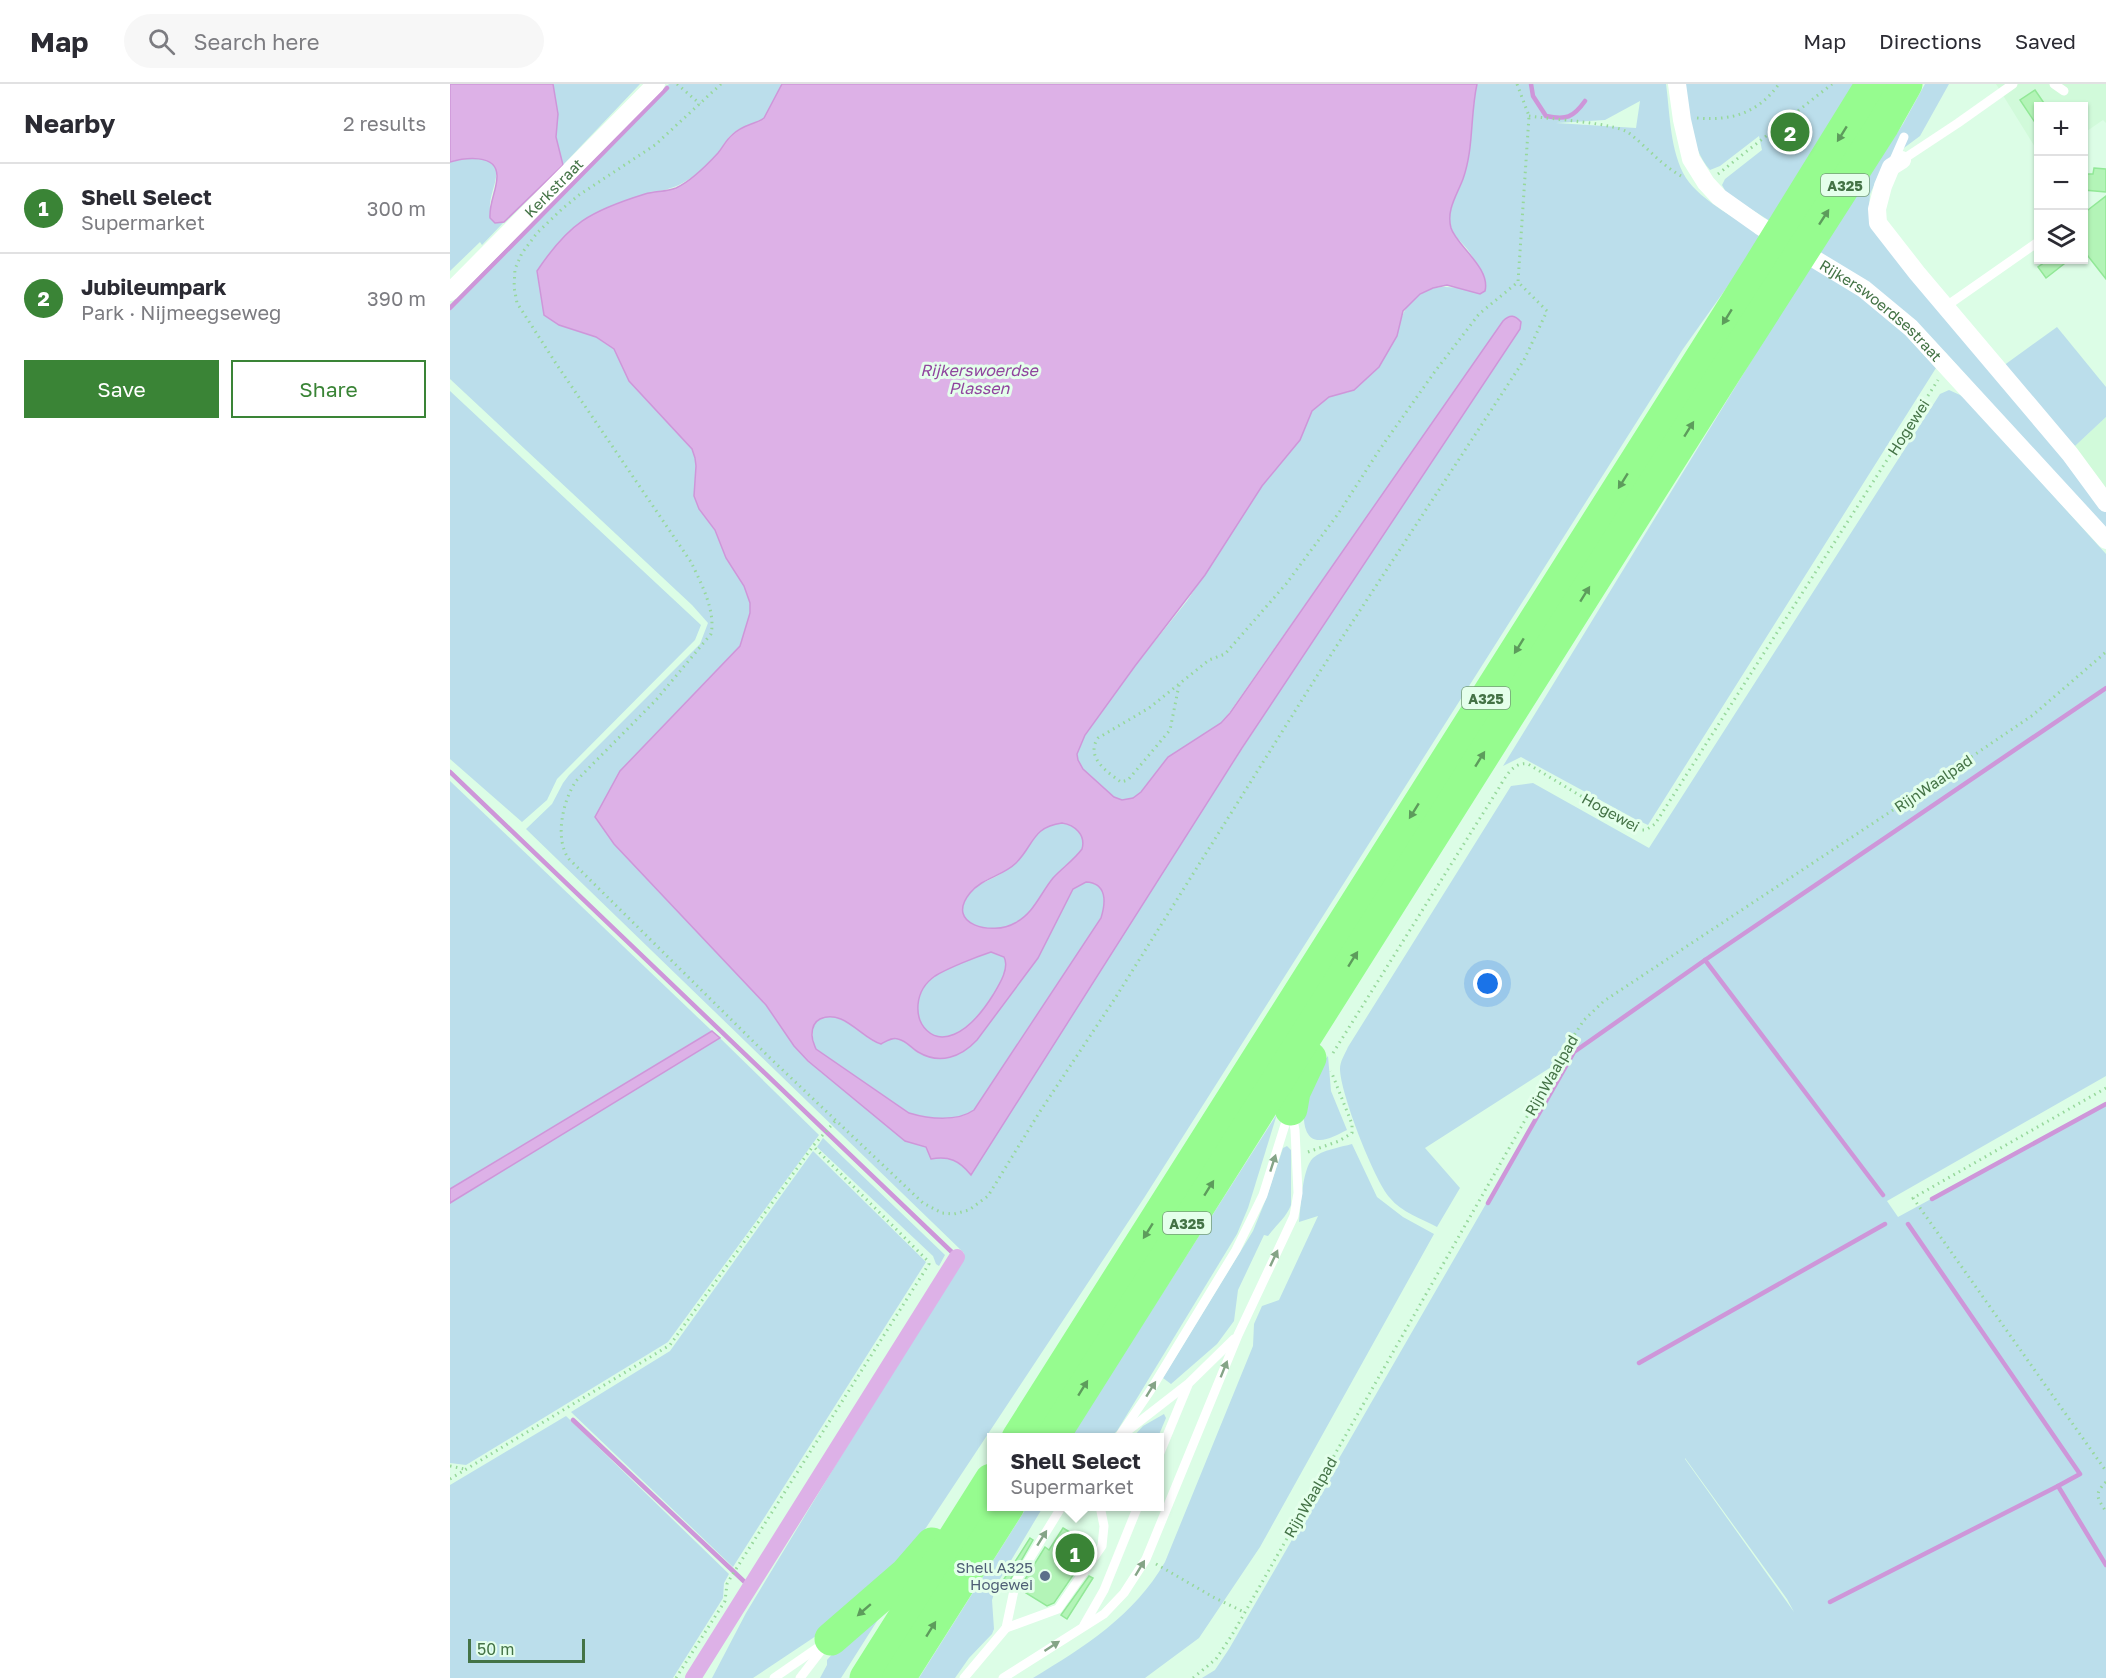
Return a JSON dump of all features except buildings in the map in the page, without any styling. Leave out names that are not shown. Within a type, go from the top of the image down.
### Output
[{"type":"highway","name":"A325","points":[[1055,1433],[1322,1008],[1770,276],[1872,84]]},
{"type":"highway","name":"A325","points":[[1021,1433],[1770,276],[1883,125],[1906,84]]},
{"type":"highway","points":[[1290,1109],[1294,1092],[1319,1040],[1322,1008]]},
{"type":"highway","points":[[866,1678],[987,1486]]},
{"type":"highway","points":[[899,1678],[1005,1511]]},
{"type":"highway","points":[[831,1639],[906,1574],[937,1538],[969,1515]]},
{"type":"street","name":"Kerkstraat","points":[[450,292],[656,84]]},
{"type":"street","name":"Rijkerswoerdsestraat","points":[[1677,84],[1691,159],[1706,183],[1719,197],[1760,226],[1864,289],[1911,328],[2106,540]]},
{"type":"street","points":[[1897,164],[1882,186],[1877,209],[1878,223],[1945,307],[2070,454],[2106,502]]},
{"type":"lane","points":[[1897,164],[2013,84]]},
{"type":"lane","points":[[2054,84],[2064,91]]},
{"type":"lane","points":[[1897,164],[1904,137]]},
{"type":"lane","points":[[1945,307],[2034,245]]},
{"type":"lane","points":[[1003,1678],[1104,1614],[1138,1574],[1238,1335],[1294,1216],[1298,1193],[1295,1130],[1290,1109]]},
{"type":"lane","points":[[1122,1433],[1236,1250],[1263,1195],[1290,1109]]},
{"type":"lane","points":[[1124,1433],[1189,1383],[1238,1335]]},
{"type":"lane","points":[[1164,1443],[1189,1383]]},
{"type":"lane","points":[[964,1678],[1006,1628],[1016,1581],[1059,1511]]},
{"type":"lane","points":[[1006,1628],[1058,1609],[1102,1546],[1104,1526],[1101,1511]]},
{"type":"lane","points":[[1083,1627],[1104,1590],[1136,1511]]},
{"type":"lane","points":[[774,1678],[831,1639]]},
{"type":"lane","points":[[800,1678],[831,1639]]},
{"type":"path","points":[[677,84],[700,104]]},
{"type":"path","points":[[721,84],[655,145],[562,209],[537,233],[522,253],[514,269],[514,287],[518,303],[557,365],[691,562],[707,596],[713,624],[711,634],[656,700],[576,781],[567,795],[561,840],[564,852],[569,859],[836,1120],[932,1209],[954,1214],[969,1210],[988,1196],[1317,676],[1524,360],[1547,311],[1518,282]]},
{"type":"path","points":[[1179,685],[1170,730],[1128,780],[1121,782],[1102,766],[1093,754],[1093,745],[1098,738],[1149,708],[1209,660],[1226,654],[1279,593],[1338,514],[1380,449],[1479,314],[1518,282],[1529,116],[1517,84]]},
{"type":"path","points":[[1682,120],[1697,118],[1719,120],[1742,115],[1769,98],[1779,84]]},
{"type":"path","points":[[1529,116],[1614,126],[1628,132],[1641,146],[1655,154],[1673,172],[1690,181],[1706,183],[1832,84]]},
{"type":"path","name":"Hogewei","points":[[1332,1056],[1516,765],[1528,764],[1637,830],[1646,830],[1654,824],[1947,365]]},
{"type":"path","name":"RijnWaalpad","points":[[1193,1678],[1211,1664],[1220,1653],[1584,1020],[1604,1001],[2033,715],[2106,652]]},
{"type":"path","points":[[1296,1157],[1339,1141],[1352,1132],[1352,1124],[1330,1068]]},
{"type":"path","points":[[2106,1088],[1913,1198],[2106,1472]]},
{"type":"path","points":[[450,1479],[670,1345],[813,1146],[836,1120]]},
{"type":"path","points":[[676,1678],[725,1601],[727,1584],[731,1577],[929,1264],[813,1146]]},
{"type":"path","points":[[450,1467],[465,1469]]},
{"type":"path","points":[[2106,1482],[2098,1490],[2097,1498],[2106,1512]]},
{"type":"path","points":[[1146,1558],[1213,1597],[1244,1612]]},
{"type":"shaded area","points":[[553,84],[640,84],[563,165],[556,137],[558,114]]},
{"type":"shaded area","points":[[669,84],[782,84],[764,118],[731,135],[702,169],[679,185],[650,192],[559,325],[596,337],[614,349],[629,381],[692,449],[696,466],[694,496],[699,509],[715,530],[726,558],[744,586],[750,603],[750,613],[740,646],[620,771],[614,844],[766,1005],[794,1046],[905,1141],[927,1147],[931,1159],[943,1158],[958,1162],[971,1174],[1150,891],[1345,590],[1507,317],[1222,723],[1168,757],[1141,792],[1133,798],[1122,800],[1114,797],[1083,769],[1078,760],[1077,754],[1085,735],[1135,666],[1187,601],[1262,486],[1300,440],[1312,411],[1329,397],[1347,393],[1400,323],[1405,309],[1413,299],[1432,289],[1443,287],[1480,294],[1486,286],[1473,257],[1452,231],[1450,221],[1451,209],[1463,179],[1469,155],[1477,84],[1666,84],[1674,145],[1686,178],[1701,195],[1764,235],[1683,349],[1144,1198],[904,1561],[819,1634],[753,1678],[712,1678],[746,1613],[964,1253],[526,829],[552,804],[569,775],[700,644],[708,623],[692,605],[450,379],[450,306]],"holes":[[[1640,101],[1636,128],[1556,123],[1605,120]]]},
{"type":"shaded area","points":[[1684,84],[1856,84],[1773,223],[1727,194],[1722,185],[1725,179],[1762,150],[1759,136],[1720,166],[1710,170],[1703,161],[1694,140]]},
{"type":"shaded area","points":[[1925,84],[1949,84],[1920,136],[1885,162],[1870,194],[1869,207],[2106,510],[2106,532],[1946,353],[1818,252],[1903,124]]},
{"type":"shaded area","points":[[1996,84],[2106,84],[2106,123],[2103,120],[2088,130],[2088,102],[2034,102],[2034,146]]},
{"type":"shaded area","points":[[471,158],[483,159],[495,167],[496,174],[490,209],[495,223],[504,222],[482,245],[480,242],[450,271],[450,162]]},
{"type":"shaded area","points":[[1810,265],[1872,303],[1936,368],[1648,825],[1521,757],[1503,766]]},
{"type":"shaded area","points":[[2057,327],[2106,387],[2106,417],[2075,446],[2003,366]]},
{"type":"shaded area","points":[[1949,390],[1967,400],[2106,554],[2106,1076],[1887,1201],[1898,1217],[2106,1104],[2106,1678],[1202,1678],[1215,1670],[1229,1649],[1573,1053],[1425,1148],[1460,1188],[1437,1227],[1395,1203],[1375,1173],[1341,1080],[1340,1066],[1348,1047],[1511,786],[1533,783],[1649,848],[1940,394]],"holes":[[[1685,1458],[1787,1599],[1794,1612]]]},
{"type":"shaded area","points":[[450,391],[701,625],[695,640],[557,779],[547,800],[522,822],[450,759]]},
{"type":"shaded area","points":[[2106,417],[2106,493],[2075,446]]},
{"type":"shaded area","points":[[450,781],[712,1031],[450,1189]]},
{"type":"shaded area","points":[[1062,823],[1078,831],[1082,839],[1082,849],[1053,878],[1028,914],[1006,927],[984,928],[967,920],[963,913],[964,904],[972,890],[1001,874],[1022,855],[1046,827]]},
{"type":"shaded area","points":[[1086,882],[1098,886],[1103,894],[1104,906],[1101,918],[974,1110],[951,1118],[925,1117],[909,1113],[816,1049],[813,1037],[814,1026],[820,1019],[833,1017],[854,1027],[873,1041],[900,1039],[927,1056],[943,1058],[964,1051],[977,1040],[1038,958],[1073,889]]},
{"type":"shaded area","points":[[991,952],[1004,957],[1005,971],[993,995],[973,1021],[954,1034],[939,1037],[927,1031],[920,1019],[918,1005],[923,989],[935,976],[962,962]]},
{"type":"shaded area","points":[[720,1038],[819,1135],[668,1342],[466,1465],[450,1463],[450,1203]]},
{"type":"shaded area","points":[[1328,1056],[1331,1091],[1347,1130],[1320,1140],[1308,1133],[1305,1126],[1304,1107],[1309,1079]]},
{"type":"shaded area","points":[[1277,1114],[1248,1208],[1237,1234],[1117,1431],[1115,1433],[1073,1433]]},
{"type":"shaded area","points":[[823,1138],[945,1255],[939,1266],[933,1256],[817,1147]]},
{"type":"shaded area","points":[[1352,1144],[1377,1197],[1403,1217],[1434,1234],[1260,1547],[1199,1638],[1145,1678],[1033,1678],[1106,1629],[1138,1599],[1165,1562],[1253,1346],[1254,1324],[1262,1306],[1279,1300],[1318,1216],[1299,1222],[1309,1163],[1321,1153]]},
{"type":"shaded area","points":[[1287,1146],[1291,1150],[1291,1205],[1289,1210],[1268,1236],[1264,1235],[1238,1290],[1234,1321],[1217,1344],[1171,1384],[1163,1378],[1253,1231],[1283,1148]]},
{"type":"shaded area","points":[[813,1151],[926,1262],[733,1567],[571,1412],[670,1351]]},
{"type":"shaded area","points":[[1164,1414],[1166,1418],[1160,1433],[1137,1433],[1143,1426]]},
{"type":"shaded area","points":[[566,1416],[729,1574],[724,1583],[723,1598],[673,1678],[450,1678],[450,1485]]},
{"type":"shaded area","points":[[1024,1511],[1041,1511],[997,1584],[992,1600],[994,1629],[992,1634],[969,1658],[955,1678],[919,1678]]},
{"type":"shaded area","points":[[891,1599],[841,1678],[820,1678],[827,1665],[827,1660],[844,1641]]},
{"type":"water","points":[[450,84],[553,84],[558,114],[556,137],[563,165],[504,222],[495,223],[490,218],[497,176],[492,164],[479,159],[450,162]]},
{"type":"water","name":"Rijkerswoerdse Plassen","points":[[782,84],[1477,84],[1469,156],[1451,209],[1450,221],[1454,235],[1483,274],[1485,291],[1480,294],[1447,285],[1420,294],[1403,311],[1397,336],[1379,367],[1354,390],[1329,397],[1312,411],[1300,440],[1262,486],[1205,575],[1085,735],[1077,754],[1083,769],[1114,797],[1122,800],[1133,798],[1141,792],[1168,757],[1221,723],[1503,321],[1510,316],[1515,317],[1521,322],[1520,329],[1242,748],[971,1175],[958,1163],[943,1158],[931,1159],[926,1147],[905,1141],[808,1061],[794,1046],[766,1005],[614,844],[595,817],[620,771],[740,646],[750,613],[750,603],[744,586],[726,558],[715,530],[699,509],[694,496],[696,466],[692,449],[629,381],[614,349],[596,337],[559,325],[544,315],[537,271],[560,241],[582,221],[609,206],[682,185],[709,163],[736,131],[764,118]],"holes":[[[1062,823],[1071,826],[1081,835],[1082,849],[1053,878],[1027,914],[1006,927],[984,928],[967,920],[963,913],[964,904],[970,893],[986,880],[1016,863],[1034,838],[1045,828]],[[1086,882],[1098,886],[1104,900],[1101,918],[974,1110],[951,1118],[925,1117],[909,1113],[816,1049],[812,1030],[816,1022],[828,1017],[844,1021],[881,1044],[892,1039],[901,1040],[926,1056],[950,1057],[964,1051],[977,1040],[1038,958],[1073,889]],[[991,952],[1004,957],[1006,966],[993,995],[973,1021],[954,1034],[939,1036],[927,1031],[920,1019],[918,1004],[923,989],[935,976]]]},
{"type":"water","points":[[712,1031],[720,1038],[450,1203],[450,1189]]},
{"type":"waterway","points":[[1531,84],[1533,96],[1546,116],[1559,118],[1568,116],[1577,111],[1585,101]]},
{"type":"waterway","points":[[450,308],[667,88]]},
{"type":"waterway","points":[[1488,1203],[1574,1052],[1705,960],[2106,688]]},
{"type":"waterway","points":[[450,772],[957,1257]]},
{"type":"waterway","points":[[1705,960],[1883,1195]]},
{"type":"waterway","points":[[1932,1199],[2106,1104]]},
{"type":"waterway","points":[[1639,1363],[1885,1224]]},
{"type":"waterway","points":[[1908,1224],[2080,1474],[2058,1486],[2106,1565]]},
{"type":"waterway","points":[[693,1678],[957,1257]]},
{"type":"waterway","points":[[573,1420],[750,1587]]},
{"type":"waterway","points":[[1830,1602],[2058,1486]]},
{"type":"place","name":"Jubileumpark","points":[[1790,132]]},
{"type":"place","name":"Shell Select","points":[[1075,1553]]},
{"type":"place","name":"Shell A325 Hogewei","points":[[1045,1576]]}]
